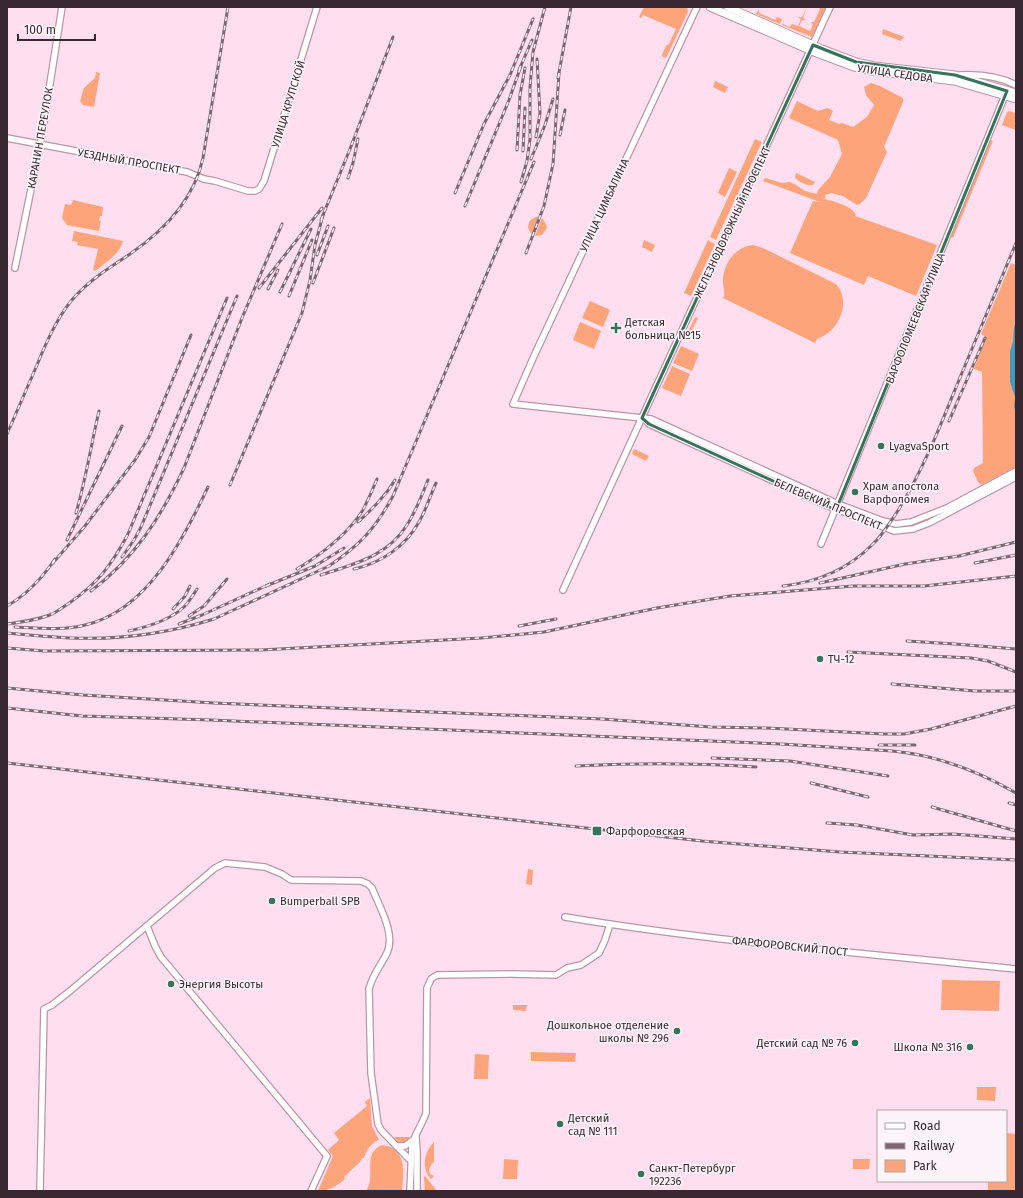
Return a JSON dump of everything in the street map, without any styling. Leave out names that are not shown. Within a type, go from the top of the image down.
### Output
[{"type":"main road","name":"УЛИЦА СЕДОВА","points":[[710,7],[812,48],[856,62],[874,66],[955,75],[1006,93],[1016,100]]},
{"type":"main road","name":"УЛИЦА СЕДОВА","points":[[728,7],[854,67],[872,71],[954,81],[1006,93],[1016,93]]},
{"type":"street","name":"КАРАНИН ПЕРЕУЛОК","points":[[15,268],[40,144],[62,7]]},
{"type":"street","name":"УЛИЦА КРУПСКОЙ","points":[[248,192],[259,189],[264,181],[317,7]]},
{"type":"street","name":"УЛИЦА ЦИМБАЛИНА","points":[[513,404],[697,7]]},
{"type":"street","name":"ЖЕЛЕЗНОДОРОЖНЫЙ ПРОСПЕКТ","points":[[563,590],[830,7]]},
{"type":"street","points":[[955,75],[970,75],[1002,79],[1016,85]]},
{"type":"street","name":"ВАРФОЛОМЕЕВСКАЯ УЛИЦА","points":[[822,544],[1006,93]]},
{"type":"street","name":"УЕЗДНЫЙ ПРОСПЕКТ","points":[[7,138],[187,172],[204,179],[215,180],[248,192]]},
{"type":"street","name":"БЕЛЕВСКИЙ ПРОСПЕКТ","points":[[513,404],[642,418],[649,424],[894,531],[904,531],[916,528],[1016,477]]},
{"type":"street","name":"БЕЛЕВСКИЙ ПРОСПЕКТ","points":[[837,507],[889,523],[903,524],[947,508],[1016,471]]},
{"type":"street","points":[[40,1191],[44,1008],[52,1005],[66,994],[215,868],[225,863],[265,867],[282,874],[291,880],[356,880],[368,884],[372,888],[384,917],[390,938],[388,951],[372,980],[369,989],[372,1079],[378,1124],[381,1130],[410,1160]]},
{"type":"street","name":"ФАРФОРОВСКИЙ ПОСТ","points":[[565,917],[803,948],[1016,968]]},
{"type":"street","points":[[410,1191],[410,1160],[414,1139],[423,1123],[426,1113],[428,988],[431,979],[436,975],[556,975],[567,968],[581,965],[599,953],[610,924]]},
{"type":"street","points":[[147,926],[161,957],[327,1156],[311,1191]]},
{"type":"street","points":[[397,1146],[405,1146],[414,1139]]},
{"type":"street","points":[[414,1139],[417,1151],[417,1191]]},
{"type":"highlighted area","points":[[813,45],[856,62],[955,75],[1007,91],[836,510],[649,424],[642,418]]},
{"type":"green space","points":[[644,7],[687,7],[688,12],[666,58],[662,55],[676,29],[643,15],[641,18],[639,17]]},
{"type":"green space","points":[[807,7],[803,18],[806,20],[802,20],[799,26],[810,31],[813,25],[811,22],[814,22],[820,9],[818,7],[826,7],[812,37],[782,25],[784,20],[783,24],[790,27],[792,24],[798,26],[801,19],[798,17],[802,17]]},
{"type":"green space","points":[[759,9],[759,13],[775,20],[777,17],[782,19],[780,24],[756,14]]},
{"type":"green space","points":[[883,29],[904,37],[901,41],[882,34]]},
{"type":"green space","points":[[96,72],[100,73],[94,107],[83,105],[80,101],[84,88],[95,78]]},
{"type":"green space","points":[[715,81],[728,87],[725,93],[713,87]]},
{"type":"green space","points":[[871,83],[903,98],[903,102],[884,147],[887,152],[866,198],[860,204],[857,205],[843,196],[831,193],[825,195],[825,199],[846,206],[854,212],[856,215],[855,216],[937,245],[916,296],[868,276],[864,285],[790,253],[813,201],[820,202],[763,181],[765,178],[782,183],[790,182],[805,191],[817,194],[818,190],[830,177],[842,154],[838,140],[789,118],[797,101],[818,111],[828,108],[833,111],[829,120],[853,127],[867,117],[874,105],[866,95],[864,87]]},
{"type":"green space","points":[[1009,111],[1016,113],[1016,130],[1002,125],[1007,112]]},
{"type":"green space","points":[[755,139],[762,142],[716,240],[710,237]]},
{"type":"green space","points":[[990,140],[993,141],[953,238],[950,237]]},
{"type":"green space","points":[[729,168],[737,172],[725,197],[718,193]]},
{"type":"green space","points":[[796,173],[815,182],[813,185],[803,183],[795,177]]},
{"type":"green space","points":[[73,200],[103,207],[102,216],[100,216],[99,220],[101,221],[99,231],[67,225],[62,218],[65,204],[71,205]]},
{"type":"green space","points":[[539,217],[532,234],[528,224],[533,218]]},
{"type":"green space","points":[[542,218],[547,228],[542,235],[535,236]]},
{"type":"green space","points":[[74,231],[123,241],[119,250],[95,271],[93,270],[98,249],[77,245],[78,242],[72,241]]},
{"type":"green space","points":[[644,240],[655,245],[652,252],[642,247]]},
{"type":"green space","points":[[708,240],[715,244],[691,296],[684,293]]},
{"type":"green space","points":[[753,245],[763,248],[836,284],[841,291],[843,307],[841,316],[832,330],[817,339],[815,343],[723,298],[723,277],[730,258],[740,249]]},
{"type":"green space","points":[[1011,263],[1016,265],[1016,467],[981,485],[973,471],[974,468],[983,463],[982,372],[974,369],[986,337],[981,334]]},
{"type":"green space","points":[[590,301],[610,310],[603,327],[582,318]]},
{"type":"green space","points":[[695,317],[698,318],[687,340],[685,339]]},
{"type":"green space","points":[[917,318],[920,319],[901,365],[899,364]]},
{"type":"green space","points":[[580,322],[601,331],[594,349],[573,340]]},
{"type":"green space","points":[[681,346],[699,354],[692,371],[673,363]]},
{"type":"green space","points":[[672,366],[690,374],[681,396],[662,388]]},
{"type":"green space","points":[[634,449],[649,456],[646,461],[632,454]]},
{"type":"green space","points":[[528,869],[533,870],[532,885],[526,884]]},
{"type":"green space","points":[[942,980],[1000,981],[999,1011],[941,1010]]},
{"type":"green space","points":[[513,1005],[527,1005],[526,1011],[513,1010]]},
{"type":"green space","points":[[531,1052],[576,1053],[575,1062],[531,1061]]},
{"type":"green space","points":[[475,1054],[489,1055],[488,1079],[474,1079]]},
{"type":"green space","points":[[977,1087],[996,1087],[995,1101],[977,1100]]},
{"type":"green space","points":[[370,1098],[372,1126],[379,1140],[370,1147],[364,1158],[362,1158],[360,1162],[344,1177],[345,1179],[342,1182],[329,1189],[318,1191],[333,1156],[328,1150],[339,1140],[334,1133],[367,1106],[365,1102]]},
{"type":"green space","points":[[1007,1133],[1016,1134],[1016,1191],[988,1191],[988,1182],[1007,1182]]},
{"type":"green space","points":[[394,1137],[409,1137],[408,1141],[403,1144],[399,1143]]},
{"type":"green space","points":[[434,1142],[434,1162],[429,1169],[430,1174],[434,1176],[431,1179],[426,1170],[425,1160],[428,1150]]},
{"type":"green space","points":[[382,1145],[396,1150],[400,1156],[403,1169],[402,1191],[366,1191],[370,1179],[372,1154]]},
{"type":"green space","points":[[504,1159],[518,1160],[517,1179],[503,1179]]},
{"type":"green space","points":[[853,1159],[870,1159],[869,1169],[853,1169]]},
{"type":"green space","points":[[425,1176],[437,1191],[425,1191]]},
{"type":"water","points":[[1016,321],[1016,413],[1014,407],[1015,397],[1010,382],[1010,351]]},
{"type":"railway","points":[[7,434],[48,340],[56,324],[71,301],[92,281],[155,235],[176,213],[193,187],[203,158],[228,7]]},
{"type":"railway","points":[[521,182],[527,161],[530,139],[530,87],[533,52],[545,7]]},
{"type":"railway","points":[[558,78],[571,7]]},
{"type":"railway","points":[[455,193],[484,124],[510,75],[533,19]]},
{"type":"railway","points":[[321,220],[393,37]]},
{"type":"railway","points":[[519,70],[532,40]]},
{"type":"railway","points":[[536,137],[540,113],[537,59]]},
{"type":"railway","points":[[465,206],[509,100],[521,66]]},
{"type":"railway","points":[[517,150],[520,95],[525,68]]},
{"type":"railway","points":[[526,253],[544,206],[553,164],[559,73]]},
{"type":"railway","points":[[531,159],[545,125],[553,99]]},
{"type":"railway","points":[[523,151],[525,108]]},
{"type":"railway","points":[[560,135],[565,110]]},
{"type":"railway","points":[[348,178],[358,139]]},
{"type":"railway","points":[[7,633],[47,637],[107,638],[162,632],[197,624],[214,619],[329,566],[350,551],[366,536],[380,518],[393,496],[534,162]]},
{"type":"railway","points":[[259,288],[322,208]]},
{"type":"railway","points":[[230,485],[302,313],[310,280],[315,245],[323,215]]},
{"type":"railway","points":[[91,591],[121,565],[134,550],[156,520],[175,486],[184,468],[242,318],[282,224]]},
{"type":"railway","points":[[317,255],[328,226]]},
{"type":"railway","points":[[313,283],[334,228]]},
{"type":"railway","points":[[280,292],[311,229]]},
{"type":"railway","points":[[289,296],[312,240]]},
{"type":"railway","points":[[783,586],[820,578],[842,568],[872,545],[890,523],[908,493],[932,446],[1016,243]]},
{"type":"railway","points":[[268,289],[278,270]]},
{"type":"railway","points":[[122,557],[141,527],[237,296]]},
{"type":"railway","points":[[7,624],[41,618],[52,614],[68,604],[96,581],[116,555],[128,534],[227,298]]},
{"type":"railway","points":[[52,564],[85,526],[135,460],[149,437],[191,335]]},
{"type":"railway","points":[[949,421],[985,338]]},
{"type":"railway","points":[[76,513],[83,488],[99,411]]},
{"type":"railway","points":[[67,540],[122,426]]},
{"type":"railway","points":[[297,569],[316,557],[342,536],[363,510],[377,479]]},
{"type":"railway","points":[[358,522],[383,497],[395,480]]},
{"type":"railway","points":[[321,575],[358,563],[380,552],[390,544],[399,536],[410,520],[419,503],[428,480]]},
{"type":"railway","points":[[354,569],[374,563],[383,558],[407,539],[426,508],[436,483]]},
{"type":"railway","points":[[15,627],[50,629],[77,627],[107,617],[127,605],[145,589],[160,571],[187,529],[208,487]]},
{"type":"railway","points":[[820,583],[905,564],[959,556],[1016,542]]},
{"type":"railway","points":[[266,586],[315,566],[344,548]]},
{"type":"railway","points":[[975,563],[1016,555]]},
{"type":"railway","points":[[7,606],[21,597],[34,585],[55,559]]},
{"type":"railway","points":[[7,648],[44,651],[261,650],[481,638],[544,632],[657,608],[730,596],[853,586],[924,586],[1016,576]]},
{"type":"railway","points":[[189,616],[204,606],[227,579]]},
{"type":"railway","points":[[179,624],[270,584]]},
{"type":"railway","points":[[173,609],[185,596],[190,586]]},
{"type":"railway","points":[[129,631],[151,625],[172,616],[184,607],[197,589]]},
{"type":"railway","points":[[519,626],[556,619]]},
{"type":"railway","points":[[907,641],[1016,649]]},
{"type":"railway","points":[[848,652],[971,658],[988,661],[1016,672]]},
{"type":"railway","points":[[892,684],[975,691],[1016,691]]},
{"type":"railway","points":[[7,688],[83,695],[214,703],[602,719],[711,727],[767,728],[884,734],[904,734],[931,729],[1016,706]]},
{"type":"railway","points":[[7,708],[82,716],[781,744],[892,751],[925,756],[956,765],[972,771],[1016,793]]},
{"type":"railway","points":[[879,745],[915,745]]},
{"type":"railway","points":[[712,758],[790,761],[888,776]]},
{"type":"railway","points":[[7,763],[702,841],[840,852],[1016,860]]},
{"type":"railway","points":[[576,766],[666,764],[756,767]]},
{"type":"railway","points":[[811,783],[868,797]]},
{"type":"railway","points":[[1009,803],[1016,805]]},
{"type":"railway","points":[[932,807],[1016,831]]},
{"type":"railway","points":[[827,823],[857,825],[913,835],[953,834],[1016,839]]},
{"type":"place","name":"Детская больница №15","points":[[616,328]]},
{"type":"place","name":"LyagvaSport","points":[[881,446]]},
{"type":"place","name":"Храм апостола Варфоломея","points":[[855,492]]},
{"type":"place","name":"ТЧ-12","points":[[820,659]]},
{"type":"place","name":"Фарфоровская","points":[[597,831]]},
{"type":"place","name":"Bumperball SPB","points":[[272,901]]},
{"type":"place","name":"Энергия Высоты","points":[[171,984]]},
{"type":"place","name":"Дошкольное отделение школы № 296","points":[[677,1031]]},
{"type":"place","name":"Детский сад № 76","points":[[855,1043]]},
{"type":"place","name":"Школа № 316","points":[[970,1047]]},
{"type":"place","name":"Детский сад № 111","points":[[560,1124]]},
{"type":"place","name":"Санкт-Петербург 192236","points":[[641,1174]]}]
